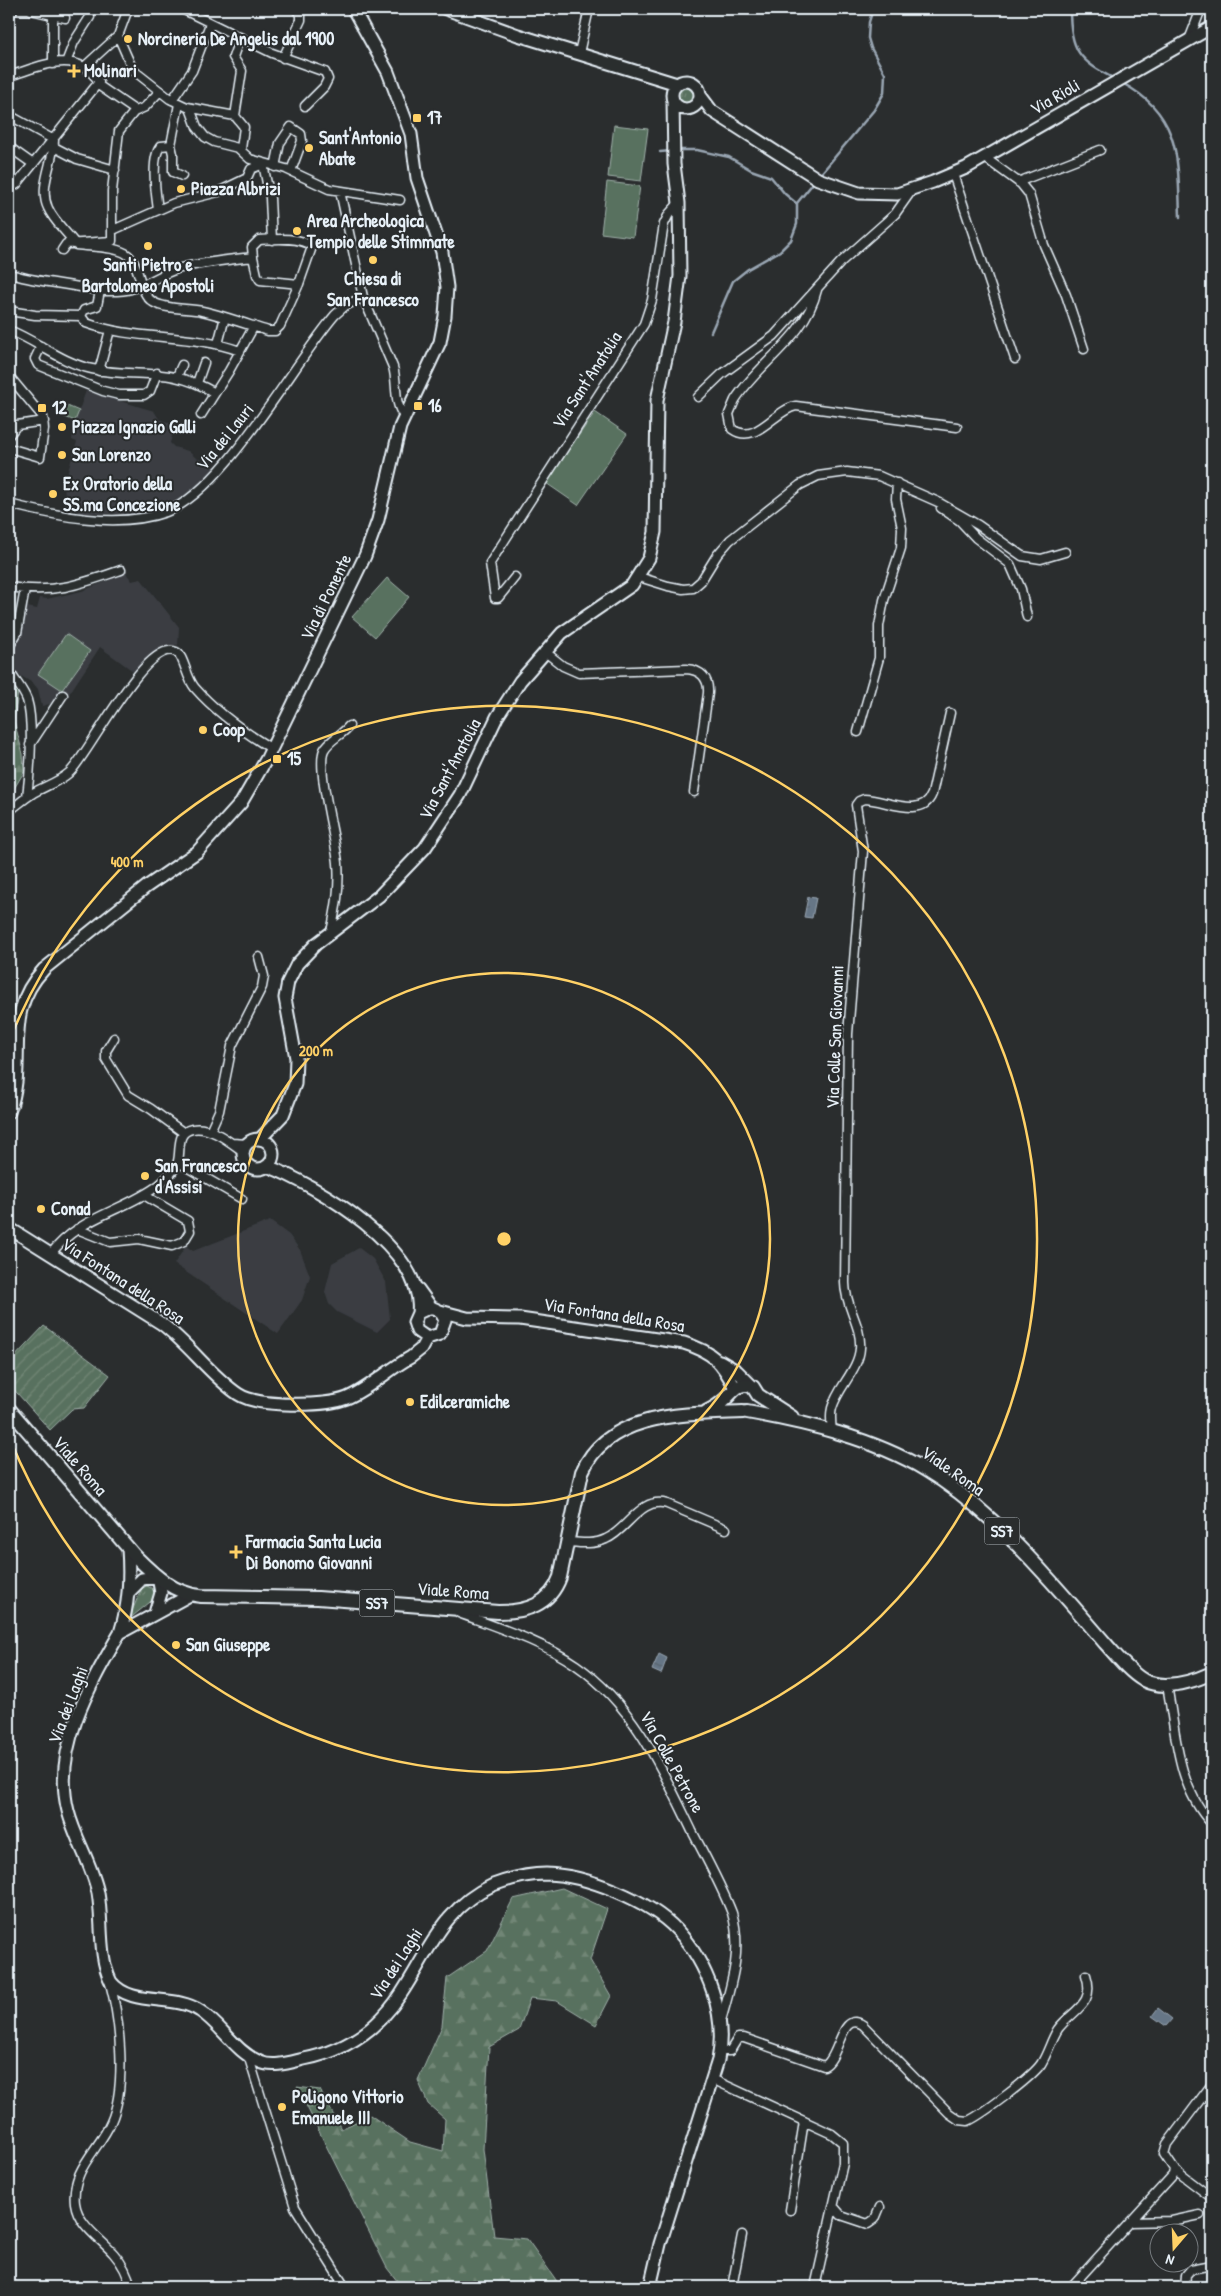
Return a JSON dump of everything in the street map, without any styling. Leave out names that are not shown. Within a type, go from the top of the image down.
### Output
[{"type":"main road","name":"Via di Ponente","points":[[9,1112],[14,1084],[15,1016],[18,1002],[25,990],[44,969],[146,886],[204,845],[246,795],[272,748],[365,556],[378,520],[404,416],[440,342],[447,299],[445,266],[436,230],[418,178],[409,130],[388,72],[353,9]]},
{"type":"main road","points":[[446,9],[518,36],[654,77],[674,93],[681,108],[712,111]]},
{"type":"main road","name":"Via Rioli","points":[[712,111],[806,172],[832,185],[869,194],[897,194],[953,174],[984,158],[1212,27]]},
{"type":"main road","points":[[674,93],[690,81],[697,87],[700,96],[712,111]]},
{"type":"main road","name":"Via Sant'Anatolia","points":[[245,1148],[270,1131],[283,1115],[292,1096],[296,1058],[286,998],[288,982],[300,960],[332,932],[386,890],[430,842],[460,795],[504,704],[544,651],[567,629],[619,596],[639,577],[649,558],[655,532],[656,413],[659,388],[677,302],[681,246],[673,143],[675,127],[674,93]]},
{"type":"main road","points":[[690,108],[697,103],[700,96]]},
{"type":"main road","name":"Via Sant'Anatolia","points":[[675,127],[690,108]]},
{"type":"main road","points":[[245,1148],[246,1162],[253,1168],[270,1156],[283,1115]]},
{"type":"main road","points":[[260,1139],[282,1171],[332,1199],[365,1223],[395,1254],[415,1285],[436,1309],[445,1325],[440,1334],[427,1338],[417,1332],[414,1322],[419,1304],[415,1285]]},
{"type":"main road","name":"Via Fontana della Rosa","points":[[9,1228],[162,1324],[184,1342],[230,1388],[251,1401],[266,1404],[336,1401],[354,1394],[401,1363],[421,1349],[427,1338]]},
{"type":"main road","points":[[418,1312],[436,1309]]},
{"type":"main road","name":"Via Fontana della Rosa","points":[[436,1309],[467,1318],[514,1318],[665,1339],[690,1345],[737,1371],[756,1391]]},
{"type":"main road","name":"Via Fontana della Rosa","points":[[440,1334],[452,1324],[467,1318]]},
{"type":"main road","name":"Via Fontana della Rosa","points":[[401,1363],[413,1346],[417,1332]]},
{"type":"main road","points":[[704,1414],[723,1402],[734,1390],[744,1384],[756,1391],[755,1408],[745,1412],[732,1404],[734,1390],[718,1360]]},
{"type":"main road","name":"Viale Roma","points":[[756,1391],[806,1424]]},
{"type":"main road","name":"Viale Roma","points":[[9,1409],[128,1548],[158,1577],[178,1590],[190,1595],[327,1599],[508,1612],[524,1610],[539,1605],[551,1594],[557,1584],[568,1542],[580,1478],[586,1463],[597,1449],[617,1434],[646,1422],[685,1413],[745,1412],[806,1424],[832,1431],[908,1461],[961,1495],[1037,1566],[1131,1670],[1146,1681],[1165,1685]]},
{"type":"main road","name":"Via dei Laghi","points":[[128,1548],[129,1592],[120,1633],[84,1702],[71,1738],[65,1772],[68,1811],[97,1891],[101,1932],[109,1976],[115,1986],[130,1995],[173,2001],[196,2008],[248,2056],[262,2063],[273,2064],[314,2057],[351,2044],[373,2026],[393,2004],[432,1938],[466,1902],[486,1889],[502,1882],[540,1874],[570,1877],[609,1889],[646,1906],[667,1921],[683,1937],[696,1957],[716,2000],[721,2022],[720,2051],[660,2244],[650,2287]]},
{"type":"main road","points":[[129,1592],[142,1579],[158,1577],[160,1593],[155,1613]]},
{"type":"main road","points":[[120,1633],[190,1595]]},
{"type":"main road","points":[[1165,1685],[1190,1681],[1212,1673]]},
{"type":"street","points":[[9,9],[31,9],[65,18]]},
{"type":"street","points":[[84,67],[119,32],[128,9]]},
{"type":"street","points":[[182,9],[283,58],[326,74],[326,84],[305,106]]},
{"type":"street","points":[[283,58],[301,20],[302,14],[295,9]]},
{"type":"street","points":[[579,53],[589,9]]},
{"type":"street","points":[[1189,41],[1201,9]]},
{"type":"street","points":[[53,15],[51,26],[53,64]]},
{"type":"street","points":[[67,60],[76,38],[90,17]]},
{"type":"street","points":[[182,176],[173,172],[173,150],[171,145],[176,102],[192,71],[210,24]]},
{"type":"street","points":[[119,32],[133,70],[160,91],[176,102],[190,108],[234,116],[244,127],[241,149]]},
{"type":"street","points":[[234,116],[242,71],[233,57],[240,37]]},
{"type":"street","points":[[9,76],[67,60],[84,67],[99,83],[136,111]]},
{"type":"street","points":[[9,190],[17,184],[33,164],[54,143],[99,83]]},
{"type":"street","points":[[76,245],[110,242],[113,239],[112,199],[119,130],[136,111],[145,107],[160,91]]},
{"type":"street","points":[[190,108],[198,129],[205,137],[241,149],[248,158],[291,171],[321,186],[340,191],[400,200]]},
{"type":"street","points":[[9,115],[77,159],[114,170]]},
{"type":"street","points":[[275,167],[280,143],[291,127],[300,134],[302,141],[291,171]]},
{"type":"street","points":[[54,143],[45,187],[46,202],[51,213],[76,245]]},
{"type":"street","points":[[158,210],[154,186],[157,153],[161,146],[171,145]]},
{"type":"street","points":[[9,147],[33,164]]},
{"type":"street","points":[[1018,182],[1100,150]]},
{"type":"street","points":[[984,158],[1018,182],[1028,192],[1033,203],[1042,241],[1068,300],[1084,349]]},
{"type":"street","points":[[113,230],[178,202],[221,191],[231,183],[247,178],[251,168],[263,164]]},
{"type":"street","points":[[263,164],[270,198],[272,240]]},
{"type":"street","points":[[953,174],[1015,359]]},
{"type":"street","points":[[698,397],[722,374],[770,339],[817,290],[846,256],[895,214],[912,190]]},
{"type":"street","points":[[340,191],[363,297],[393,367],[396,379],[396,403],[404,416]]},
{"type":"street","name":"Via Sant'Anatolia","points":[[515,577],[498,598],[495,598],[490,563],[644,324],[652,300],[664,224],[669,214],[679,203]]},
{"type":"street","points":[[62,250],[66,244],[116,250],[127,254],[133,262],[142,284],[152,301],[225,317],[275,331],[279,328],[299,284],[312,247],[308,243],[286,240],[254,242],[252,247],[257,275],[260,280],[299,284]]},
{"type":"street","points":[[14,275],[34,281],[65,283],[100,291],[128,290],[180,269],[254,258]]},
{"type":"street","points":[[817,290],[810,310],[802,324],[735,400],[729,414],[732,429],[739,433],[750,434],[789,408],[796,406],[957,427]]},
{"type":"street","points":[[81,316],[84,310],[97,306],[100,291]]},
{"type":"street","name":"Via dei Lauri","points":[[9,504],[64,516],[120,519],[152,516],[179,506],[210,480],[236,449],[335,315],[349,303],[363,297]]},
{"type":"street","points":[[9,311],[35,315],[81,316]]},
{"type":"street","points":[[81,316],[86,323],[110,330],[218,344],[240,351]]},
{"type":"street","points":[[218,344],[225,317]]},
{"type":"street","points":[[201,415],[254,326]]},
{"type":"street","points":[[9,330],[76,364],[100,370],[176,376],[197,383],[215,393]]},
{"type":"street","points":[[100,370],[110,330]]},
{"type":"street","points":[[41,346],[35,359],[38,365],[107,392],[144,395],[150,391],[156,373]]},
{"type":"street","points":[[197,383],[204,363]]},
{"type":"street","points":[[176,376],[182,365]]},
{"type":"street","points":[[9,376],[40,412],[44,420],[40,457],[9,448]]},
{"type":"street","points":[[9,435],[16,425],[44,420]]},
{"type":"street","points":[[639,577],[668,586],[684,589],[693,588],[701,581],[717,554],[730,540],[800,485],[814,477],[836,473],[858,472],[874,475],[912,490],[956,511],[1022,556],[1041,559],[1065,552]]},
{"type":"street","points":[[858,732],[878,658],[879,626],[884,600],[901,548],[902,528],[896,499],[898,484]]},
{"type":"street","points":[[912,490],[956,518],[976,538],[1009,562],[1021,589],[1027,617]]},
{"type":"street","points":[[9,587],[50,591],[66,588],[121,570]]},
{"type":"street","points":[[9,647],[17,633],[25,590]]},
{"type":"street","points":[[9,811],[27,797],[70,772],[137,675],[160,654],[170,650],[181,655],[190,682],[210,704],[272,748]]},
{"type":"street","points":[[544,651],[563,666],[579,672],[686,669],[695,670],[703,675],[707,682],[708,693],[694,792]]},
{"type":"street","points":[[9,670],[28,704],[30,745],[27,797]]},
{"type":"street","points":[[30,745],[63,695]]},
{"type":"street","name":"Via Colle San Giovanni","points":[[832,1431],[833,1406],[857,1359],[860,1347],[859,1334],[847,1302],[845,1287],[848,1034],[863,851],[856,805],[864,799],[914,807],[922,806],[928,802],[932,794],[950,713]]},
{"type":"street","points":[[332,932],[337,902],[338,867],[322,759],[326,746],[349,726]]},
{"type":"street","points":[[29,778],[35,792]]},
{"type":"street","points":[[210,1131],[219,1111],[224,1076],[232,1046],[262,987],[264,976],[259,956]]},
{"type":"street","points":[[114,1038],[106,1051],[106,1059],[128,1095],[151,1108],[184,1133]]},
{"type":"street","points":[[50,1255],[64,1238],[77,1229],[144,1194],[164,1181],[178,1162],[180,1142],[184,1133],[195,1128],[210,1131],[230,1143],[245,1148]]},
{"type":"street","points":[[178,1162],[242,1199]]},
{"type":"street","points":[[77,1229],[113,1242],[139,1239],[172,1246],[180,1244],[190,1231],[188,1221],[144,1194]]},
{"type":"street","points":[[568,1542],[593,1543],[608,1539],[638,1512],[655,1502],[667,1504],[726,1529]]},
{"type":"street","name":"Via Colle Petrone","points":[[450,1609],[522,1636],[557,1654],[603,1686],[631,1718],[664,1774],[732,1913],[736,1934],[736,1960],[721,2022]]},
{"type":"street","points":[[1165,1685],[1186,1785],[1194,1802],[1212,1824]]},
{"type":"street","points":[[720,2051],[730,2051],[738,2038],[744,2038],[824,2066],[831,2061],[846,2027],[851,2022],[858,2022],[949,2113],[960,2120],[968,2121],[1040,2065],[1059,2027],[1077,2013],[1084,2003],[1088,1986],[1086,1975]]},
{"type":"street","points":[[109,1976],[119,2020],[118,2096],[109,2126],[81,2169],[75,2201],[81,2220],[115,2256],[125,2272],[131,2287]]},
{"type":"street","points":[[248,2056],[295,2207],[345,2287]]},
{"type":"street","points":[[712,2079],[835,2135],[842,2143],[843,2163],[815,2287]]},
{"type":"street","points":[[1212,2084],[1167,2144],[1164,2154],[1176,2173],[1212,2198]]},
{"type":"street","points":[[790,2210],[804,2121]]},
{"type":"street","points":[[1070,2287],[1176,2173]]},
{"type":"street","points":[[833,2206],[841,2215],[868,2224],[875,2219],[880,2207]]},
{"type":"street","points":[[1130,2222],[1177,2220],[1200,2215]]},
{"type":"street","points":[[732,2287],[742,2235]]},
{"type":"street","points":[[1185,2287],[1186,2278],[1191,2269],[1212,2265]]},
{"type":"shaded area","points":[[86,391],[154,411],[159,419],[175,425],[170,443],[174,447],[188,451],[196,458],[210,463],[214,467],[199,488],[184,499],[166,508],[139,514],[79,513],[77,505],[66,508],[64,484],[77,442],[72,440],[75,421]]},
{"type":"shaded area","points":[[126,573],[132,581],[141,579],[179,627],[178,645],[165,645],[133,671],[100,647],[67,697],[60,693],[53,703],[42,706],[38,689],[33,683],[14,672],[9,660],[12,647],[19,641],[27,607],[37,609],[40,598],[47,599],[82,591]]},
{"type":"shaded area","points":[[270,1221],[289,1235],[300,1250],[310,1276],[302,1300],[278,1334],[174,1264],[186,1246],[193,1251]]},
{"type":"shaded area","points":[[359,1248],[373,1259],[386,1282],[390,1319],[377,1332],[337,1312],[329,1304],[325,1292],[332,1263]]},
{"type":"green space","points":[[685,85],[693,90],[694,94],[689,102],[685,103],[677,98],[676,94],[681,86]]},
{"type":"green space","points":[[614,125],[648,129],[641,181],[608,177]]},
{"type":"green space","points":[[607,182],[640,186],[633,237],[601,233]]},
{"type":"green space","points":[[65,405],[79,411],[75,421],[60,415]]},
{"type":"green space","points":[[595,412],[627,434],[578,505],[546,483]]},
{"type":"green space","points":[[387,578],[409,597],[375,637],[352,617]]},
{"type":"green space","points":[[66,634],[90,651],[62,690],[38,674]]},
{"type":"green space","points":[[9,678],[18,692],[14,721],[23,754],[24,772],[9,797]]},
{"type":"green space","points":[[44,1326],[110,1375],[84,1408],[72,1409],[50,1430],[9,1384],[9,1363]]},
{"type":"green space","points":[[147,1586],[153,1589],[155,1598],[128,1620],[142,1588]]},
{"type":"green space","points":[[562,1888],[607,1909],[590,1960],[611,1996],[596,2025],[557,2001],[530,1998],[519,2030],[489,2047],[483,2149],[494,2236],[527,2239],[561,2287],[402,2287],[387,2268],[297,2087],[320,2090],[341,2129],[370,2115],[410,2142],[443,2151],[445,2119],[428,2104],[418,2080],[442,2026],[447,1978],[487,1951],[513,1899]]},
{"type":"water","points":[[808,897],[816,898],[812,918],[804,917]]},
{"type":"water","points":[[659,1654],[667,1658],[661,1674],[652,1670]]},
{"type":"water","points":[[1158,2008],[1172,2019],[1166,2026],[1152,2016]]},
{"type":"waterway","points":[[819,176],[874,110],[884,93],[885,74],[871,48],[868,38],[869,22],[873,9]]},
{"type":"waterway","points":[[1070,9],[1072,35],[1079,53],[1093,66],[1115,79]]},
{"type":"waterway","points":[[1122,83],[1141,95],[1156,109],[1166,124],[1176,157],[1180,217]]},
{"type":"waterway","points":[[677,150],[697,150],[729,157],[751,170],[771,177],[785,194],[796,203]]},
{"type":"waterway","points":[[660,152],[671,151]]},
{"type":"waterway","points":[[711,332],[733,281],[748,269],[780,251],[791,240],[797,224],[797,203],[814,182]]},
{"type":"place","name":"Norcineria De Angelis dal 1900","points":[[128,39]]},
{"type":"place","name":"Molinari","points":[[74,71]]},
{"type":"place","name":"17","points":[[417,118]]},
{"type":"place","name":"Sant'Antonio Abate","points":[[309,148]]},
{"type":"place","name":"Piazza Albrizi","points":[[181,189]]},
{"type":"place","name":"Area Archeologica Tempio delle Stimmate","points":[[297,231]]},
{"type":"place","name":"Santi Pietro e Bartolomeo Apostoli","points":[[148,246]]},
{"type":"place","name":"Chiesa di San Francesco","points":[[373,260]]},
{"type":"place","name":"16","points":[[418,406]]},
{"type":"place","name":"12","points":[[42,408]]},
{"type":"place","name":"Piazza Ignazio Galli","points":[[62,427]]},
{"type":"place","name":"San Lorenzo","points":[[62,455]]},
{"type":"place","name":"Ex Oratorio della SS.ma Concezione","points":[[53,494]]},
{"type":"place","name":"Coop","points":[[203,730]]},
{"type":"place","name":"15","points":[[277,759]]},
{"type":"place","name":"San Francesco d'Assisi","points":[[145,1176]]},
{"type":"place","name":"Conad","points":[[41,1209]]},
{"type":"place","name":"Edilceramiche","points":[[410,1402]]},
{"type":"place","name":"Farmacia Santa Lucia Di Bonomo Giovanni","points":[[236,1552]]},
{"type":"place","name":"San Giuseppe","points":[[176,1645]]},
{"type":"place","name":"Poligono Vittorio Emanuele III","points":[[282,2107]]}]
